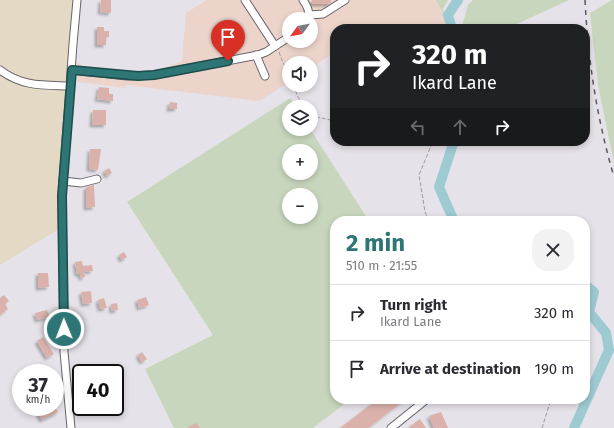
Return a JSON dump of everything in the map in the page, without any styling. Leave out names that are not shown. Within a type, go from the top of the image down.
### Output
[{"type":"street","points":[[71,428],[64,352],[62,196],[77,0]]},
{"type":"street","points":[[245,0],[275,46]]},
{"type":"street","points":[[303,0],[308,12]]},
{"type":"street","points":[[318,15],[323,14],[345,0]]},
{"type":"street","points":[[72,70],[127,76],[154,75],[256,55],[266,52],[282,42]]},
{"type":"street","points":[[256,55],[265,76]]},
{"type":"street","points":[[0,70],[8,76],[29,84],[70,86]]},
{"type":"street","points":[[63,181],[81,183],[97,179]]},
{"type":"street","points":[[391,428],[421,404]]},
{"type":"path","points":[[275,46],[282,61]]},
{"type":"path","points":[[318,117],[330,120]]},
{"type":"path","points":[[426,216],[419,175],[431,146]]},
{"type":"path","points":[[542,428],[549,404]]},
{"type":"shaded area","points":[[0,0],[73,0],[60,162],[59,229],[0,265]]},
{"type":"shaded area","points":[[207,0],[436,0],[447,24],[330,24],[330,55],[318,63],[318,56],[282,56],[282,86],[259,101],[126,85],[126,88],[78,82],[77,59],[81,65],[130,72],[156,71],[182,61],[186,13]]},
{"type":"green space","points":[[436,0],[448,0],[443,9],[445,17]]},
{"type":"green space","points":[[473,0],[569,0],[517,24],[463,24],[468,5]]},
{"type":"green space","points":[[614,0],[614,163],[598,85],[590,13]]},
{"type":"green space","points":[[282,103],[282,136],[314,136],[366,216],[330,216],[330,404],[344,404],[313,428],[174,428],[145,369],[213,335],[127,202]]},
{"type":"building","points":[[101,0],[111,0],[111,13],[100,12]]},
{"type":"building","points":[[312,0],[331,0],[331,3],[312,4]]},
{"type":"building","points":[[97,27],[104,27],[104,31],[109,31],[109,37],[106,37],[106,45],[97,45]]},
{"type":"building","points":[[99,87],[109,88],[109,94],[113,94],[113,101],[97,99]]},
{"type":"building","points":[[170,102],[177,103],[177,109],[169,109]]},
{"type":"building","points":[[93,110],[106,110],[106,125],[92,125]]},
{"type":"building","points":[[90,149],[101,149],[98,170],[89,169]]},
{"type":"building","points":[[109,168],[112,173],[107,176],[104,171]]},
{"type":"building","points":[[94,185],[95,207],[86,208],[86,187]]},
{"type":"building","points":[[124,252],[127,257],[122,260],[119,255]]},
{"type":"building","points":[[82,261],[83,266],[92,265],[93,271],[84,272],[85,277],[81,278],[80,274],[77,274],[75,262]]},
{"type":"building","points":[[38,273],[48,273],[49,287],[38,288]]},
{"type":"building","points":[[91,291],[92,303],[83,304],[81,292]]},
{"type":"building","points":[[4,295],[9,301],[5,304],[8,309],[0,315],[0,298]]},
{"type":"building","points":[[146,297],[149,305],[139,308],[137,300]]},
{"type":"building","points":[[104,298],[107,308],[100,309],[98,300]]},
{"type":"building","points":[[117,303],[118,310],[112,311],[111,304]]},
{"type":"building","points":[[47,310],[50,317],[37,320],[35,313]]},
{"type":"building","points":[[43,337],[54,354],[47,358],[37,341]]},
{"type":"building","points":[[142,352],[147,359],[142,362],[138,355]]},
{"type":"building","points":[[371,404],[399,404],[368,428],[340,428]]},
{"type":"building","points":[[441,412],[448,428],[434,428],[429,416]]},
{"type":"building","points":[[40,416],[50,416],[42,420]]},
{"type":"building","points":[[420,419],[426,428],[408,428]]},
{"type":"building","points":[[196,423],[200,428],[188,428]]},
{"type":"waterway","points":[[451,24],[448,15],[458,0]]},
{"type":"waterway","points":[[452,146],[439,187],[452,216]]},
{"type":"waterway","points":[[590,289],[594,292],[590,308]]},
{"type":"waterway","points":[[590,313],[606,333],[609,350],[590,392]]},
{"type":"waterway","points":[[574,428],[585,404]]},
{"type":"railway","points":[[585,0],[586,24]]},
{"type":"railway","points":[[590,60],[598,112],[614,177]]},
{"type":"route","points":[[64,329],[62,196],[72,70],[138,76],[154,75],[228,61]]}]
